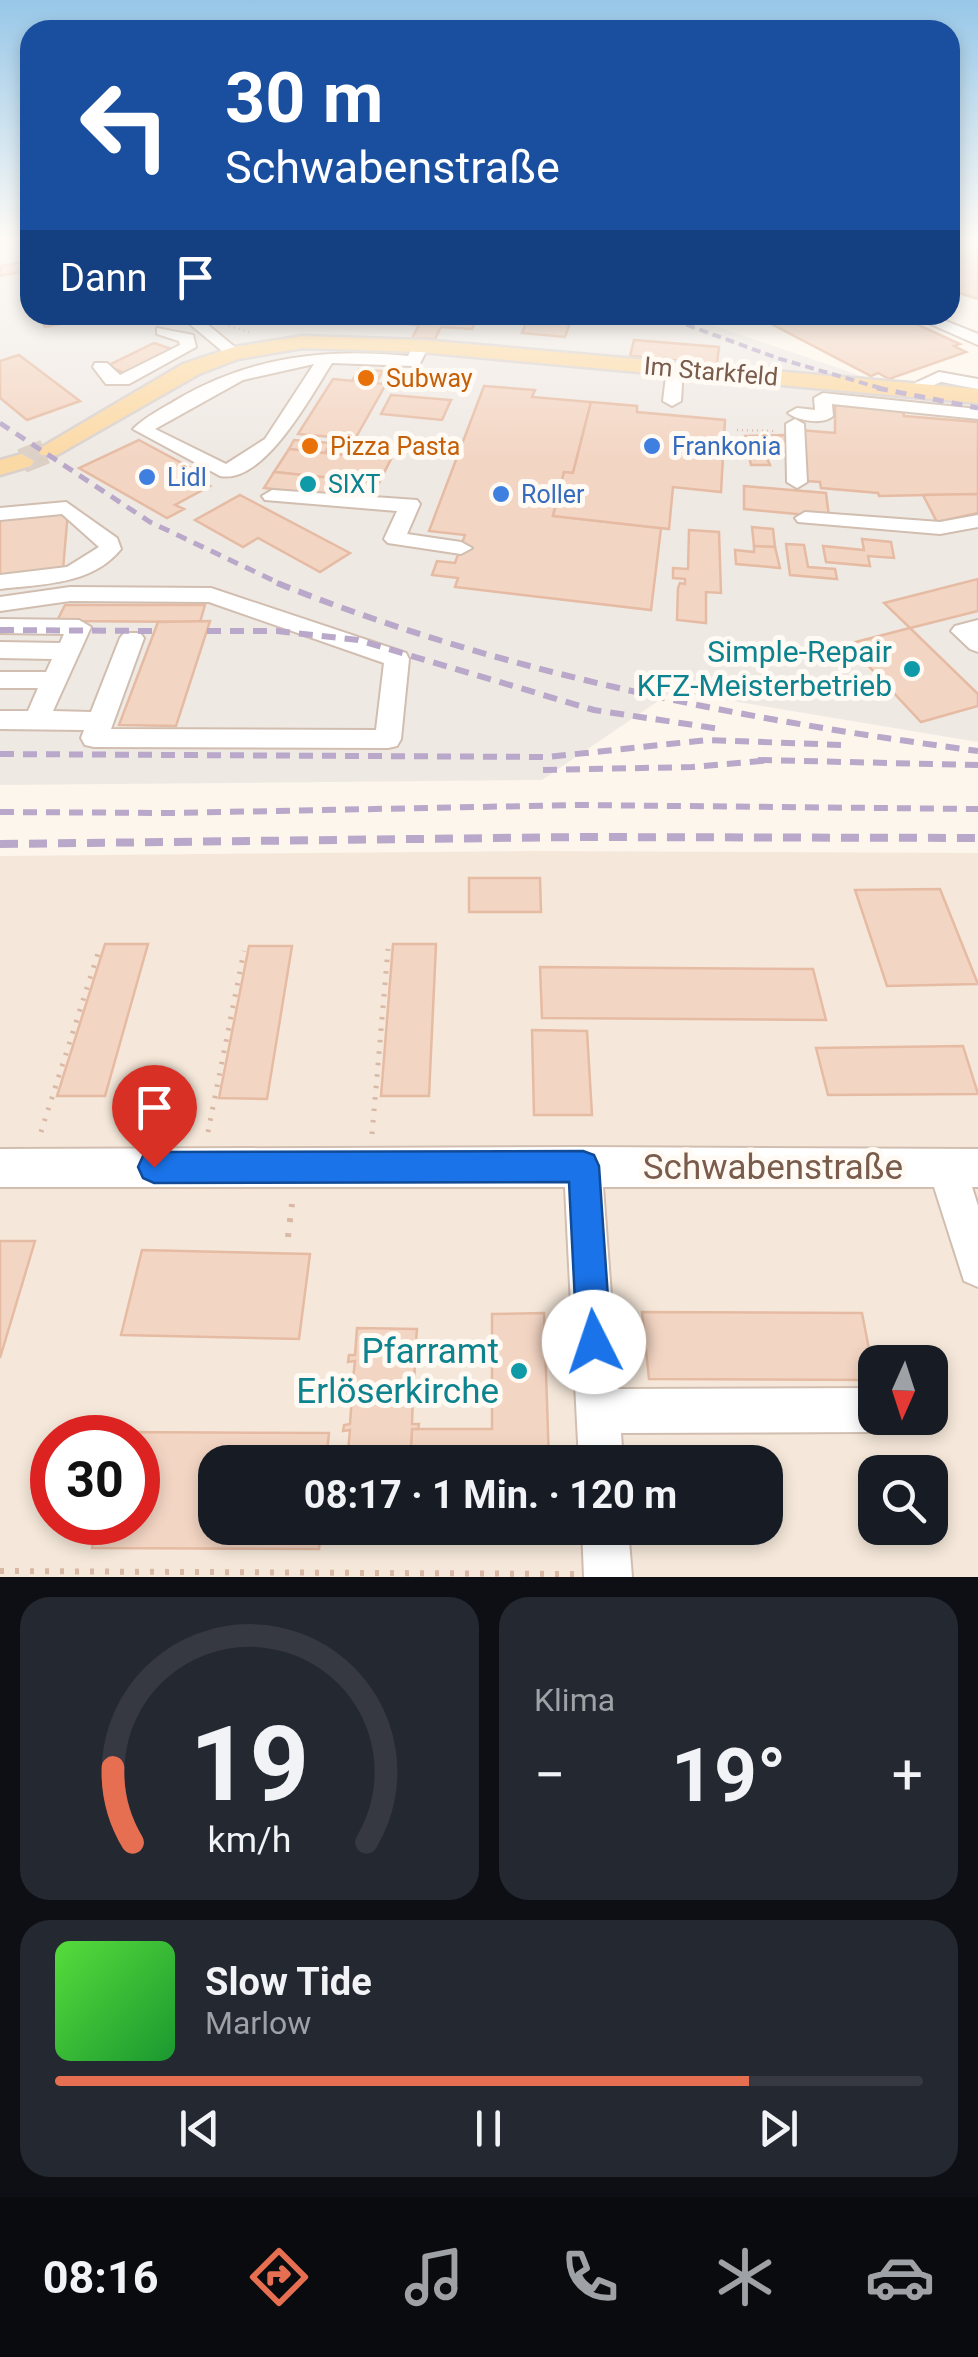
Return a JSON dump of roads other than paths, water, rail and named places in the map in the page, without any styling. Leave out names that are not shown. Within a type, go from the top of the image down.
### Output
[{"type":"main road","name":"Im Starkfeld","points":[[49,450],[191,369],[234,353],[303,342],[413,356],[467,347],[673,388],[894,389],[978,396]]},
{"type":"street","points":[[101,367],[112,380],[123,380],[188,347],[186,338],[161,331],[176,325]]},
{"type":"street","points":[[198,325],[234,353]]},
{"type":"street","points":[[942,325],[978,340]]},
{"type":"street","points":[[948,325],[978,340]]},
{"type":"street","points":[[958,348],[978,340]]},
{"type":"street","points":[[394,381],[413,356]]},
{"type":"street","points":[[250,490],[227,472],[142,429],[234,377],[276,366],[326,359],[413,356],[436,363]]},
{"type":"street","points":[[227,472],[272,443],[326,359]]},
{"type":"street","points":[[797,482],[796,423],[824,416],[823,398],[894,389],[939,378],[978,384]]},
{"type":"street","points":[[894,389],[978,414]]},
{"type":"street","points":[[272,496],[410,505],[394,539],[461,548]]},
{"type":"street","points":[[0,514],[66,508],[110,542],[103,557],[77,572],[0,582]]},
{"type":"street","points":[[805,518],[940,528],[978,520]]},
{"type":"street","points":[[0,604],[70,594],[211,595],[397,659],[388,739],[94,738],[132,638]]},
{"type":"street","points":[[0,626],[79,627],[36,720]]},
{"type":"street","points":[[978,627],[964,631],[978,644]]},
{"type":"street","points":[[0,650],[68,651]]},
{"type":"street","points":[[0,680],[54,680]]},
{"type":"street","points":[[0,720],[100,722]]},
{"type":"street","points":[[583,1166],[600,1445]]},
{"type":"street","name":"Schwabenstraße","points":[[0,1168],[962,1168],[978,1267]]},
{"type":"street","points":[[598,1412],[858,1410]]},
{"type":"street","points":[[606,1545],[608,1576]]},
{"type":"tunnel","points":[[22,461],[49,450]]},
{"type":"railway","points":[[687,325],[777,358],[887,390]]},
{"type":"railway","points":[[877,388],[887,390]]},
{"type":"railway","points":[[887,390],[978,408]]},
{"type":"railway","points":[[0,423],[150,522],[283,585]]},
{"type":"railway","points":[[277,583],[448,643],[622,689],[799,724],[978,751]]},
{"type":"railway","points":[[0,630],[155,631]]},
{"type":"railway","points":[[207,631],[277,631],[358,640],[594,710],[720,729]]},
{"type":"railway","points":[[0,754],[548,757],[707,740],[844,745]]},
{"type":"railway","points":[[758,760],[769,760]]},
{"type":"railway","points":[[543,770],[692,767],[769,760]]},
{"type":"railway","points":[[769,760],[978,765]]},
{"type":"railway","points":[[0,812],[173,813],[578,805],[978,809]]},
{"type":"railway","points":[[0,844],[581,837],[978,838]]},
{"type":"place","name":"Subway","points":[[366,378]]},
{"type":"place","name":"Pizza Pasta","points":[[310,446]]},
{"type":"place","name":"Frankonia","points":[[652,446]]},
{"type":"place","name":"Lidl","points":[[147,477]]},
{"type":"place","name":"SIXT","points":[[308,484]]},
{"type":"place","name":"Roller","points":[[501,494]]},
{"type":"place","name":"Simple-Repair KFZ-Meisterbetrieb","points":[[912,669]]},
{"type":"place","name":"Pfarramt Erlöserkirche","points":[[519,1371]]}]
